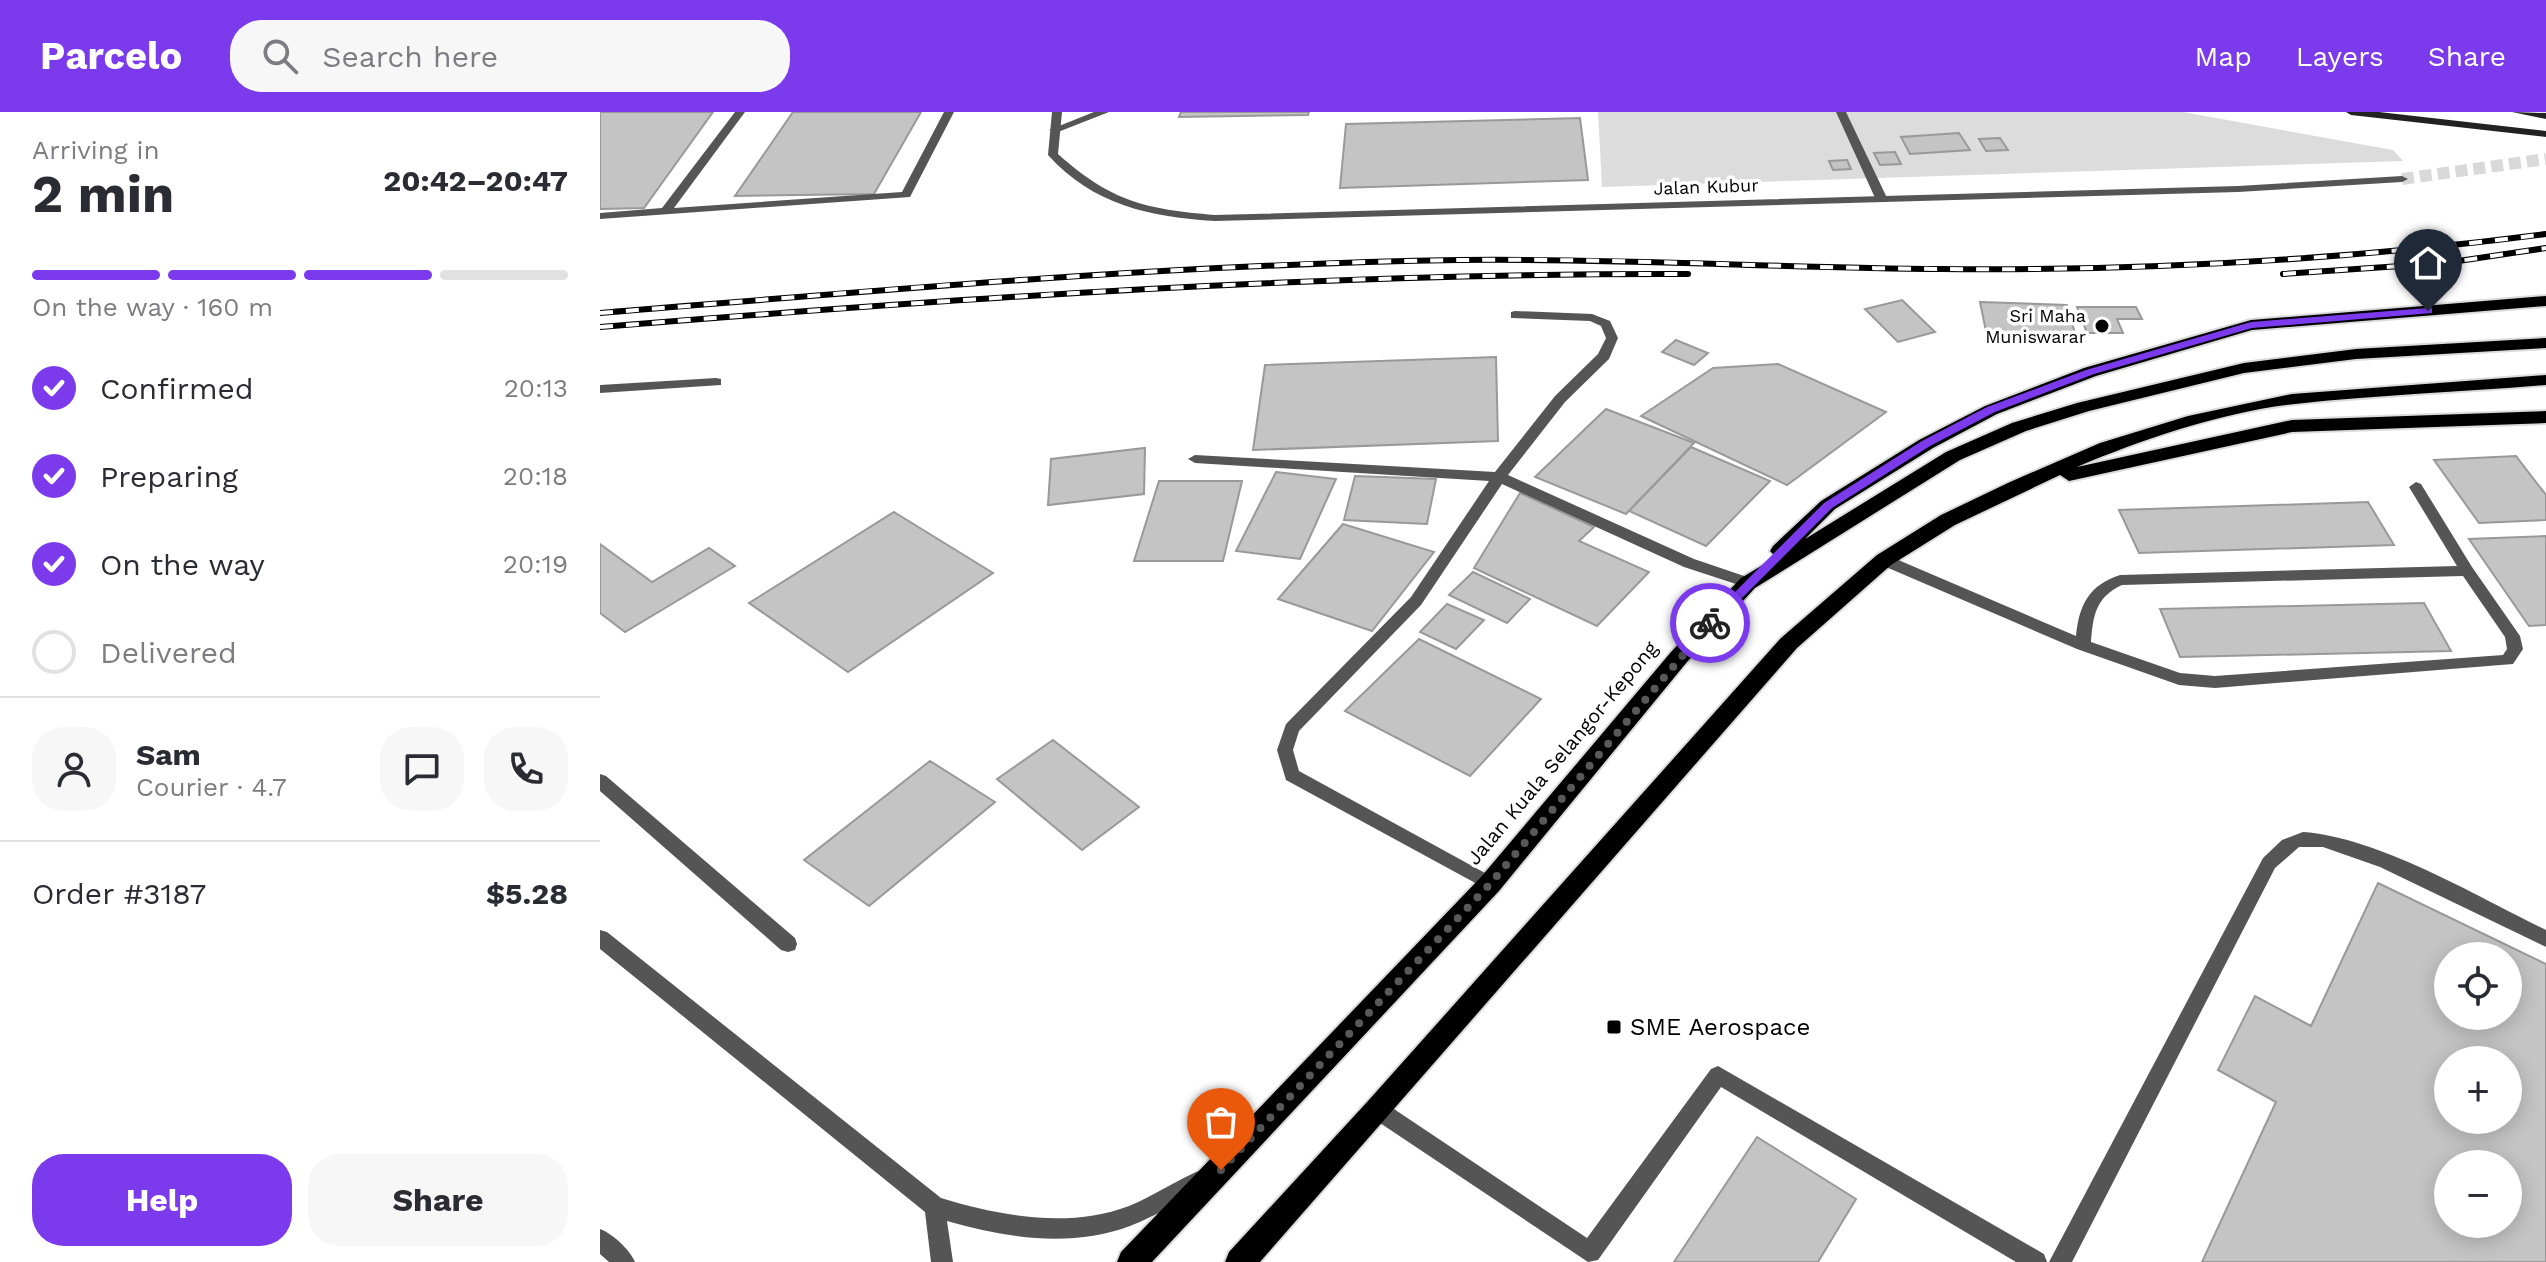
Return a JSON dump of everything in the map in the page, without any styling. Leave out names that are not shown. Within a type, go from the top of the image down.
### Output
[{"type":"highway","points":[[1748,583],[1828,505],[1926,444],[1991,410],[2090,372],[2251,325],[2546,301]]},
{"type":"highway","name":"Jalan Kuala Selangor-Kepong","points":[[1132,1262],[1490,884],[1679,657],[1748,583],[1953,456],[2019,427],[2083,407],[2244,368],[2356,354],[2546,343]]},
{"type":"highway","points":[[1240,1262],[1789,643],[1884,560],[1948,520],[2017,486],[2107,447],[2195,420],[2292,399],[2546,380]]},
{"type":"highway","points":[[2017,486],[2292,426],[2546,417]]},
{"type":"main road","points":[[2351,112],[2546,134]]},
{"type":"main road","points":[[2517,112],[2546,116]]},
{"type":"street","points":[[664,213],[740,112]]},
{"type":"street","points":[[600,216],[906,195],[949,112]]},
{"type":"street","points":[[1054,130],[1057,112]]},
{"type":"street","points":[[1054,130],[1068,112]]},
{"type":"street","points":[[1054,130],[1104,112]]},
{"type":"street","points":[[1841,112],[1882,200]]},
{"type":"street","name":"Jalan Kubur","points":[[1054,130],[1053,155],[1082,184],[1123,204],[1177,215],[1281,218],[2238,189],[2402,179]]},
{"type":"street","points":[[1490,884],[1292,775],[1285,750],[1292,728],[1416,601],[1499,477],[1560,399],[1604,356],[1612,338],[1606,324],[1592,318],[1515,315]]},
{"type":"street","points":[[600,389],[716,382]]},
{"type":"street","points":[[1195,459],[1499,477],[1689,563],[1748,583]]},
{"type":"street","points":[[1884,560],[2083,645],[2179,679],[2215,682],[2507,660],[2515,654],[2516,645],[2512,636],[2467,571],[2416,487]]},
{"type":"street","points":[[2083,645],[2085,613],[2090,602],[2097,592],[2120,580],[2467,571]]},
{"type":"street","points":[[600,781],[788,944]]},
{"type":"street","points":[[2060,1262],[2269,863],[2283,847],[2304,839],[2330,842],[2366,853],[2546,939]]},
{"type":"street","points":[[600,938],[935,1207],[1003,1227],[1061,1231],[1119,1219],[1221,1170]]},
{"type":"street","points":[[1378,1110],[1590,1252],[1718,1075],[2036,1262]]},
{"type":"street","points":[[935,1207],[942,1262]]},
{"type":"street","points":[[600,1239],[624,1262]]},
{"type":"shaded area","points":[[1598,112],[2183,112],[2393,150],[2403,161],[1602,187]]},
{"type":"building","points":[[600,112],[713,112],[644,208],[600,209]]},
{"type":"building","points":[[793,112],[921,112],[874,194],[735,196]]},
{"type":"building","points":[[1181,112],[1309,112],[1308,115],[1179,117]]},
{"type":"building","points":[[1580,118],[1588,180],[1340,188],[1346,124]]},
{"type":"building","points":[[1959,133],[1970,150],[1910,154],[1901,137]]},
{"type":"building","points":[[2000,138],[2008,150],[1986,151],[1979,139]]},
{"type":"building","points":[[1895,152],[1901,164],[1880,165],[1874,153]]},
{"type":"building","points":[[1847,160],[1851,169],[1833,170],[1829,161]]},
{"type":"building","points":[[1902,300],[1935,332],[1898,342],[1865,309]]},
{"type":"building","points":[[1980,302],[2067,305],[2078,344],[1988,341]]},
{"type":"building","name":"Sri Maha Muniswarar","points":[[2077,307],[2136,307],[2142,319],[2117,319],[2123,333],[2087,333]]},
{"type":"building","points":[[1676,340],[1708,353],[1694,365],[1662,352]]},
{"type":"building","points":[[1496,357],[1498,441],[1253,450],[1265,365]]},
{"type":"building","points":[[1778,364],[1886,412],[1787,485],[1641,416],[1713,368]]},
{"type":"building","points":[[1606,409],[1694,443],[1626,514],[1535,477]]},
{"type":"building","points":[[1691,447],[1770,481],[1706,546],[1629,511]]},
{"type":"building","points":[[1145,448],[1144,494],[1048,505],[1051,459]]},
{"type":"building","points":[[2516,456],[2546,495],[2546,520],[2479,523],[2434,460]]},
{"type":"building","points":[[1276,472],[1336,479],[1300,559],[1236,551]]},
{"type":"building","points":[[1355,476],[1436,479],[1427,524],[1344,520]]},
{"type":"building","points":[[1159,481],[1242,481],[1223,561],[1134,561]]},
{"type":"building","points":[[1520,493],[1594,527],[1579,541],[1649,572],[1597,626],[1474,568]]},
{"type":"building","points":[[2368,502],[2394,545],[2139,553],[2119,510]]},
{"type":"building","points":[[894,512],[993,573],[848,672],[749,603]]},
{"type":"building","points":[[1343,524],[1434,552],[1372,631],[1278,599]]},
{"type":"building","points":[[2546,536],[2546,625],[2529,626],[2469,539]]},
{"type":"building","points":[[600,544],[652,582],[709,548],[735,566],[625,632],[600,613]]},
{"type":"building","points":[[1473,572],[1530,599],[1507,623],[1449,595]]},
{"type":"building","points":[[2424,603],[2451,651],[2180,657],[2160,609]]},
{"type":"building","points":[[1447,604],[1484,620],[1456,649],[1420,632]]},
{"type":"building","points":[[1419,639],[1541,699],[1470,776],[1345,711]]},
{"type":"building","points":[[1053,740],[1139,807],[1082,850],[997,779]]},
{"type":"building","points":[[930,761],[995,802],[869,906],[804,860]]},
{"type":"building","points":[[2378,883],[2500,942],[2434,942],[2434,1030],[2522,1030],[2522,952],[2546,964],[2546,1262],[2202,1262],[2276,1102],[2218,1070],[2255,996],[2311,1026]]},
{"type":"building","points":[[1757,1137],[1856,1199],[1818,1262],[1674,1262]]},
{"type":"tunnel","points":[[2402,179],[2546,159]]},
{"type":"railway","points":[[600,313],[1030,279],[1352,262],[1520,260],[1880,268],[2092,268],[2319,257],[2546,234]]},
{"type":"railway","points":[[2283,274],[2445,263],[2546,248]]},
{"type":"railway","points":[[600,327],[1143,289],[1415,278],[1688,274]]},
{"type":"way so far","points":[[1221,1170],[1490,884],[1710,623]]},
{"type":"place","name":"Sri Maha Muniswarar","points":[[2102,326]]},
{"type":"place","name":"SME Aerospace","points":[[1614,1027]]},
{"type":"route","points":[[1710,623],[1828,505],[1926,444],[1991,410],[2090,372],[2251,325],[2428,311]]}]
